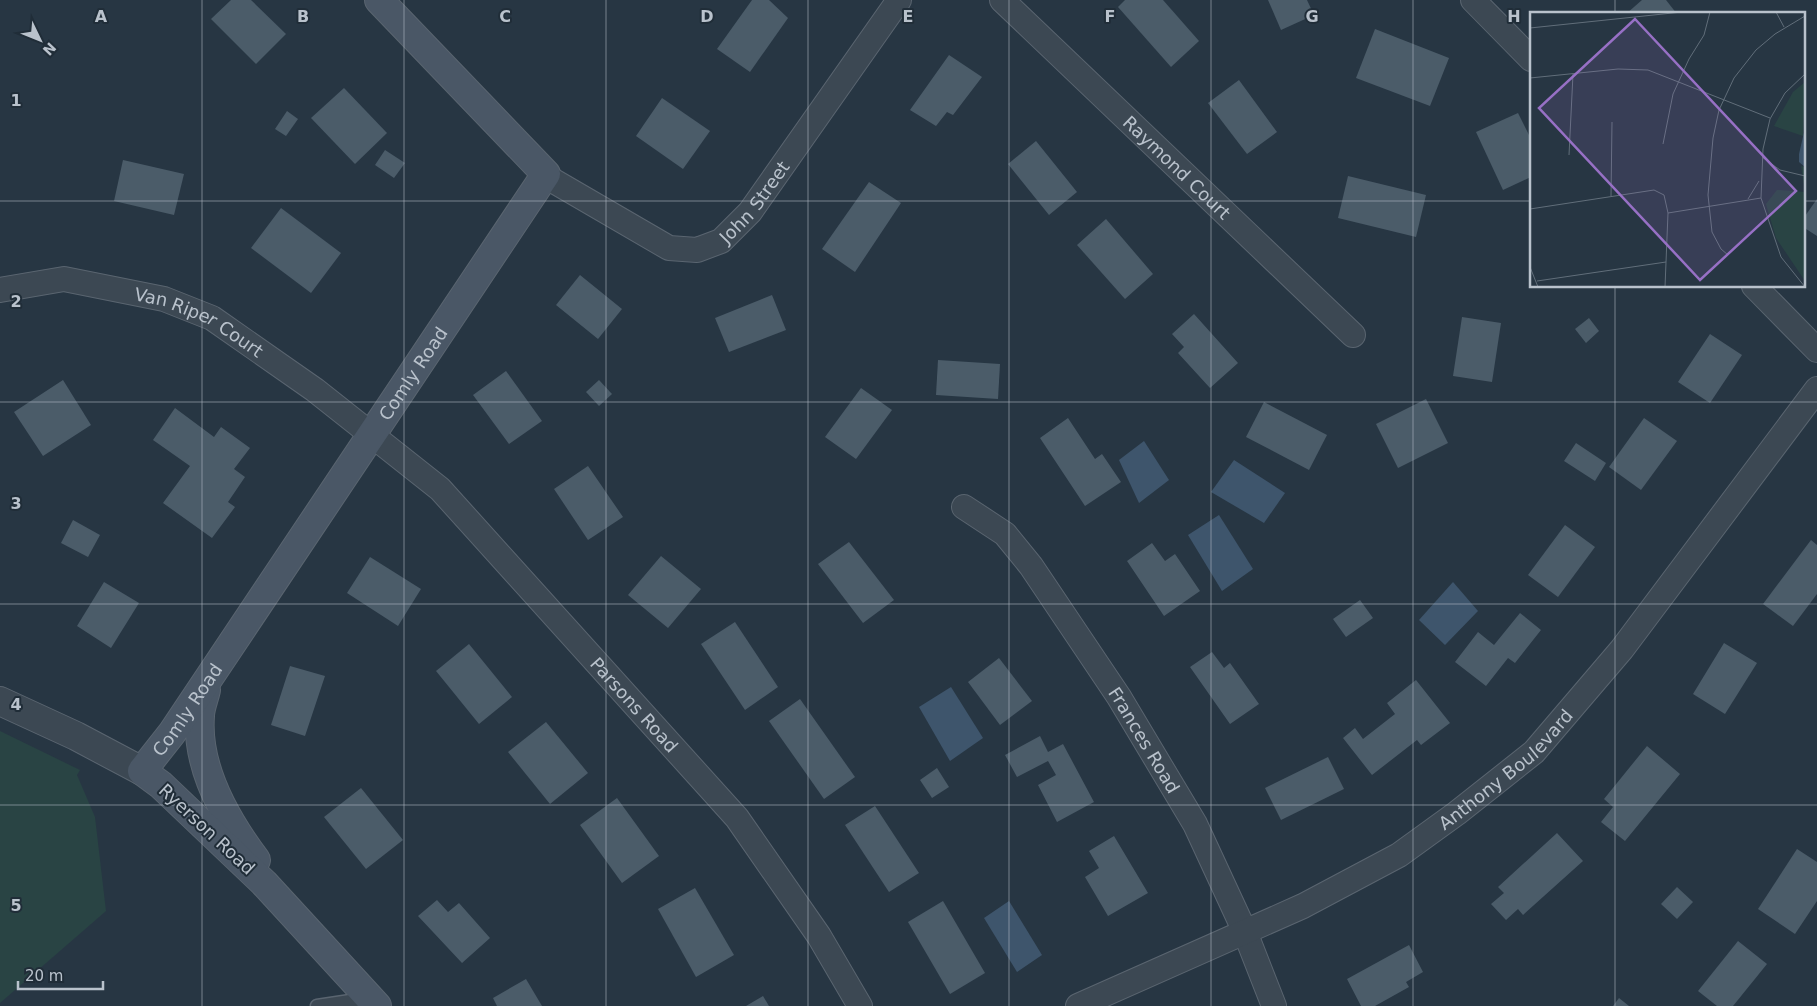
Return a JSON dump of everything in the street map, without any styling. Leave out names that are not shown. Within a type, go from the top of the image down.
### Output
[{"type":"main road","points":[[380,0],[546,174]]},
{"type":"main road","name":"Comly Road","points":[[142,771],[172,734],[546,174]]},
{"type":"main road","points":[[209,678],[200,715],[200,736],[211,783],[239,837],[321,944]]},
{"type":"main road","name":"Ryerson Road","points":[[142,771],[161,785],[264,883],[374,1002]]},
{"type":"street","name":"John Street","points":[[546,174],[552,180],[669,248],[697,250],[721,241],[750,212],[899,0]]},
{"type":"street","name":"Raymond Court","points":[[1002,0],[1353,335]]},
{"type":"street","points":[[1473,0],[1530,58]]},
{"type":"street","name":"Van Riper Court","points":[[0,290],[64,279],[164,299],[212,318],[315,390],[371,434]]},
{"type":"street","points":[[1756,288],[1817,350]]},
{"type":"street","name":"Anthony Boulevard","points":[[1078,1006],[1303,906],[1399,855],[1457,814],[1534,752],[1622,649],[1817,389]]},
{"type":"street","name":"Parsons Road","points":[[371,434],[440,489],[737,818],[819,936],[860,1006]]},
{"type":"street","name":"Frances Road","points":[[964,507],[1005,534],[1031,566],[1119,698],[1195,824],[1245,932],[1274,1006]]},
{"type":"street","name":"Ryerson Road","points":[[0,701],[76,736],[142,771]]},
{"type":"lane","points":[[318,1006],[374,1002]]},
{"type":"green space","points":[[0,731],[80,770],[77,775],[95,817],[106,911],[0,1003]]},
{"type":"water","points":[[1144,441],[1169,480],[1139,503],[1119,460]]},
{"type":"water","points":[[1234,460],[1285,493],[1264,523],[1211,492]]},
{"type":"water","points":[[1219,515],[1253,569],[1222,591],[1188,535]]},
{"type":"water","points":[[1453,582],[1478,611],[1445,645],[1419,620]]},
{"type":"water","points":[[951,687],[983,738],[950,761],[919,707]]},
{"type":"water","points":[[1009,901],[1042,955],[1017,972],[984,918]]},
{"type":"building","points":[[231,0],[251,0],[286,34],[256,64],[211,19]]},
{"type":"building","points":[[752,0],[769,0],[788,18],[750,72],[717,49]]},
{"type":"building","points":[[1125,0],[1163,0],[1199,41],[1171,67],[1118,7]]},
{"type":"building","points":[[1268,0],[1307,0],[1314,15],[1281,30]]},
{"type":"building","points":[[1642,0],[1666,0],[1675,12],[1628,12]]},
{"type":"building","points":[[1375,29],[1449,58],[1430,106],[1356,78]]},
{"type":"building","points":[[949,55],[982,77],[953,115],[947,112],[936,126],[910,110]]},
{"type":"building","points":[[1239,80],[1277,132],[1247,154],[1208,103]]},
{"type":"building","points":[[344,88],[387,133],[355,164],[311,118]]},
{"type":"building","points":[[662,98],[710,131],[683,169],[636,136]]},
{"type":"building","points":[[287,111],[298,119],[286,136],[275,129]]},
{"type":"building","points":[[1518,113],[1530,137],[1530,177],[1503,190],[1476,132]]},
{"type":"building","points":[[1036,141],[1077,192],[1049,215],[1008,164]]},
{"type":"building","points":[[385,150],[405,163],[394,178],[375,165]]},
{"type":"building","points":[[123,160],[184,174],[174,215],[114,201]]},
{"type":"building","points":[[1348,176],[1426,195],[1416,237],[1338,218]]},
{"type":"building","points":[[869,182],[901,203],[855,272],[822,249]]},
{"type":"building","points":[[1817,199],[1817,236],[1804,228],[1804,218]]},
{"type":"building","points":[[281,208],[341,253],[311,293],[251,248]]},
{"type":"building","points":[[1106,219],[1153,274],[1125,299],[1077,245]]},
{"type":"building","points":[[580,275],[622,309],[598,339],[556,305]]},
{"type":"building","points":[[772,295],[786,330],[729,352],[715,318]]},
{"type":"building","points":[[1194,314],[1238,363],[1210,388],[1178,353],[1184,347],[1172,334]]},
{"type":"building","points":[[1462,317],[1501,323],[1492,382],[1453,376]]},
{"type":"building","points":[[1589,318],[1599,331],[1586,343],[1575,329]]},
{"type":"building","points":[[1710,334],[1742,355],[1710,403],[1678,382]]},
{"type":"building","points":[[938,360],[1000,364],[998,399],[936,395]]},
{"type":"building","points":[[506,371],[542,421],[509,444],[473,395]]},
{"type":"building","points":[[63,380],[91,425],[43,456],[14,412]]},
{"type":"building","points":[[599,380],[612,394],[599,406],[586,392]]},
{"type":"building","points":[[861,388],[892,410],[856,459],[825,437]]},
{"type":"building","points":[[1426,399],[1448,443],[1398,468],[1376,424]]},
{"type":"building","points":[[1264,402],[1327,435],[1309,470],[1246,437]]},
{"type":"building","points":[[175,408],[214,437],[221,427],[250,448],[234,469],[245,477],[228,502],[235,507],[212,538],[163,503],[190,466],[153,440]]},
{"type":"building","points":[[1068,418],[1095,459],[1102,454],[1121,482],[1085,506],[1040,438]]},
{"type":"building","points":[[1644,418],[1677,441],[1641,490],[1609,467]]},
{"type":"building","points":[[1576,443],[1606,463],[1595,481],[1564,461]]},
{"type":"building","points":[[588,466],[623,517],[588,540],[554,489]]},
{"type":"building","points":[[73,520],[100,535],[88,557],[61,543]]},
{"type":"building","points":[[1565,525],[1595,547],[1558,597],[1528,575]]},
{"type":"building","points":[[1811,540],[1817,545],[1817,594],[1793,626],[1763,604]]},
{"type":"building","points":[[849,542],[894,600],[863,623],[818,564]]},
{"type":"building","points":[[1152,543],[1165,561],[1175,554],[1200,591],[1164,616],[1127,561]]},
{"type":"building","points":[[661,556],[701,589],[668,628],[628,595]]},
{"type":"building","points":[[370,557],[421,589],[398,626],[347,593]]},
{"type":"building","points":[[104,582],[139,603],[111,648],[77,626]]},
{"type":"building","points":[[1360,600],[1373,618],[1346,637],[1333,619]]},
{"type":"building","points":[[1520,613],[1541,630],[1515,663],[1508,658],[1486,686],[1455,662],[1478,632],[1494,645]]},
{"type":"building","points":[[735,622],[778,687],[745,710],[701,644]]},
{"type":"building","points":[[1724,643],[1757,663],[1725,714],[1693,694]]},
{"type":"building","points":[[469,644],[512,697],[479,724],[436,671]]},
{"type":"building","points":[[1212,652],[1224,668],[1230,663],[1259,704],[1230,724],[1190,667]]},
{"type":"building","points":[[999,658],[1032,701],[1000,725],[968,682]]},
{"type":"building","points":[[290,666],[325,676],[305,736],[271,725]]},
{"type":"building","points":[[1416,680],[1450,723],[1421,745],[1417,740],[1372,775],[1343,738],[1355,728],[1363,739],[1395,714],[1387,703]]},
{"type":"building","points":[[800,699],[855,777],[824,799],[769,721]]},
{"type":"building","points":[[546,722],[588,773],[550,804],[508,752]]},
{"type":"building","points":[[1040,736],[1048,752],[1063,744],[1094,802],[1057,822],[1038,785],[1056,775],[1048,761],[1017,777],[1005,755]]},
{"type":"building","points":[[1647,746],[1680,774],[1625,841],[1601,822],[1613,807],[1604,799]]},
{"type":"building","points":[[1328,757],[1344,789],[1281,820],[1265,788]]},
{"type":"building","points":[[937,768],[949,787],[932,798],[920,780]]},
{"type":"building","points":[[361,788],[403,840],[366,869],[324,817]]},
{"type":"building","points":[[617,798],[659,856],[622,883],[580,825]]},
{"type":"building","points":[[875,806],[919,873],[889,892],[845,825]]},
{"type":"building","points":[[1557,833],[1583,861],[1523,915],[1518,909],[1506,920],[1491,904],[1504,893],[1498,887]]},
{"type":"building","points":[[1114,836],[1148,893],[1108,916],[1085,877],[1099,868],[1089,851]]},
{"type":"building","points":[[1797,849],[1817,862],[1817,901],[1795,934],[1758,909]]},
{"type":"building","points":[[1677,887],[1693,902],[1677,919],[1661,904]]},
{"type":"building","points":[[695,888],[734,955],[696,977],[658,909]]},
{"type":"building","points":[[437,900],[448,912],[459,903],[490,938],[462,963],[418,916]]},
{"type":"building","points":[[943,901],[985,973],[950,994],[908,922]]},
{"type":"building","points":[[1738,941],[1767,964],[1733,1006],[1717,1006],[1698,991]]},
{"type":"building","points":[[1409,945],[1423,972],[1406,982],[1409,987],[1375,1006],[1361,1006],[1347,979]]},
{"type":"building","points":[[526,979],[542,1006],[497,1006],[493,998]]},
{"type":"building","points":[[763,996],[769,1006],[746,1006]]},
{"type":"building","points":[[1619,998],[1629,1006],[1613,1006]]}]
